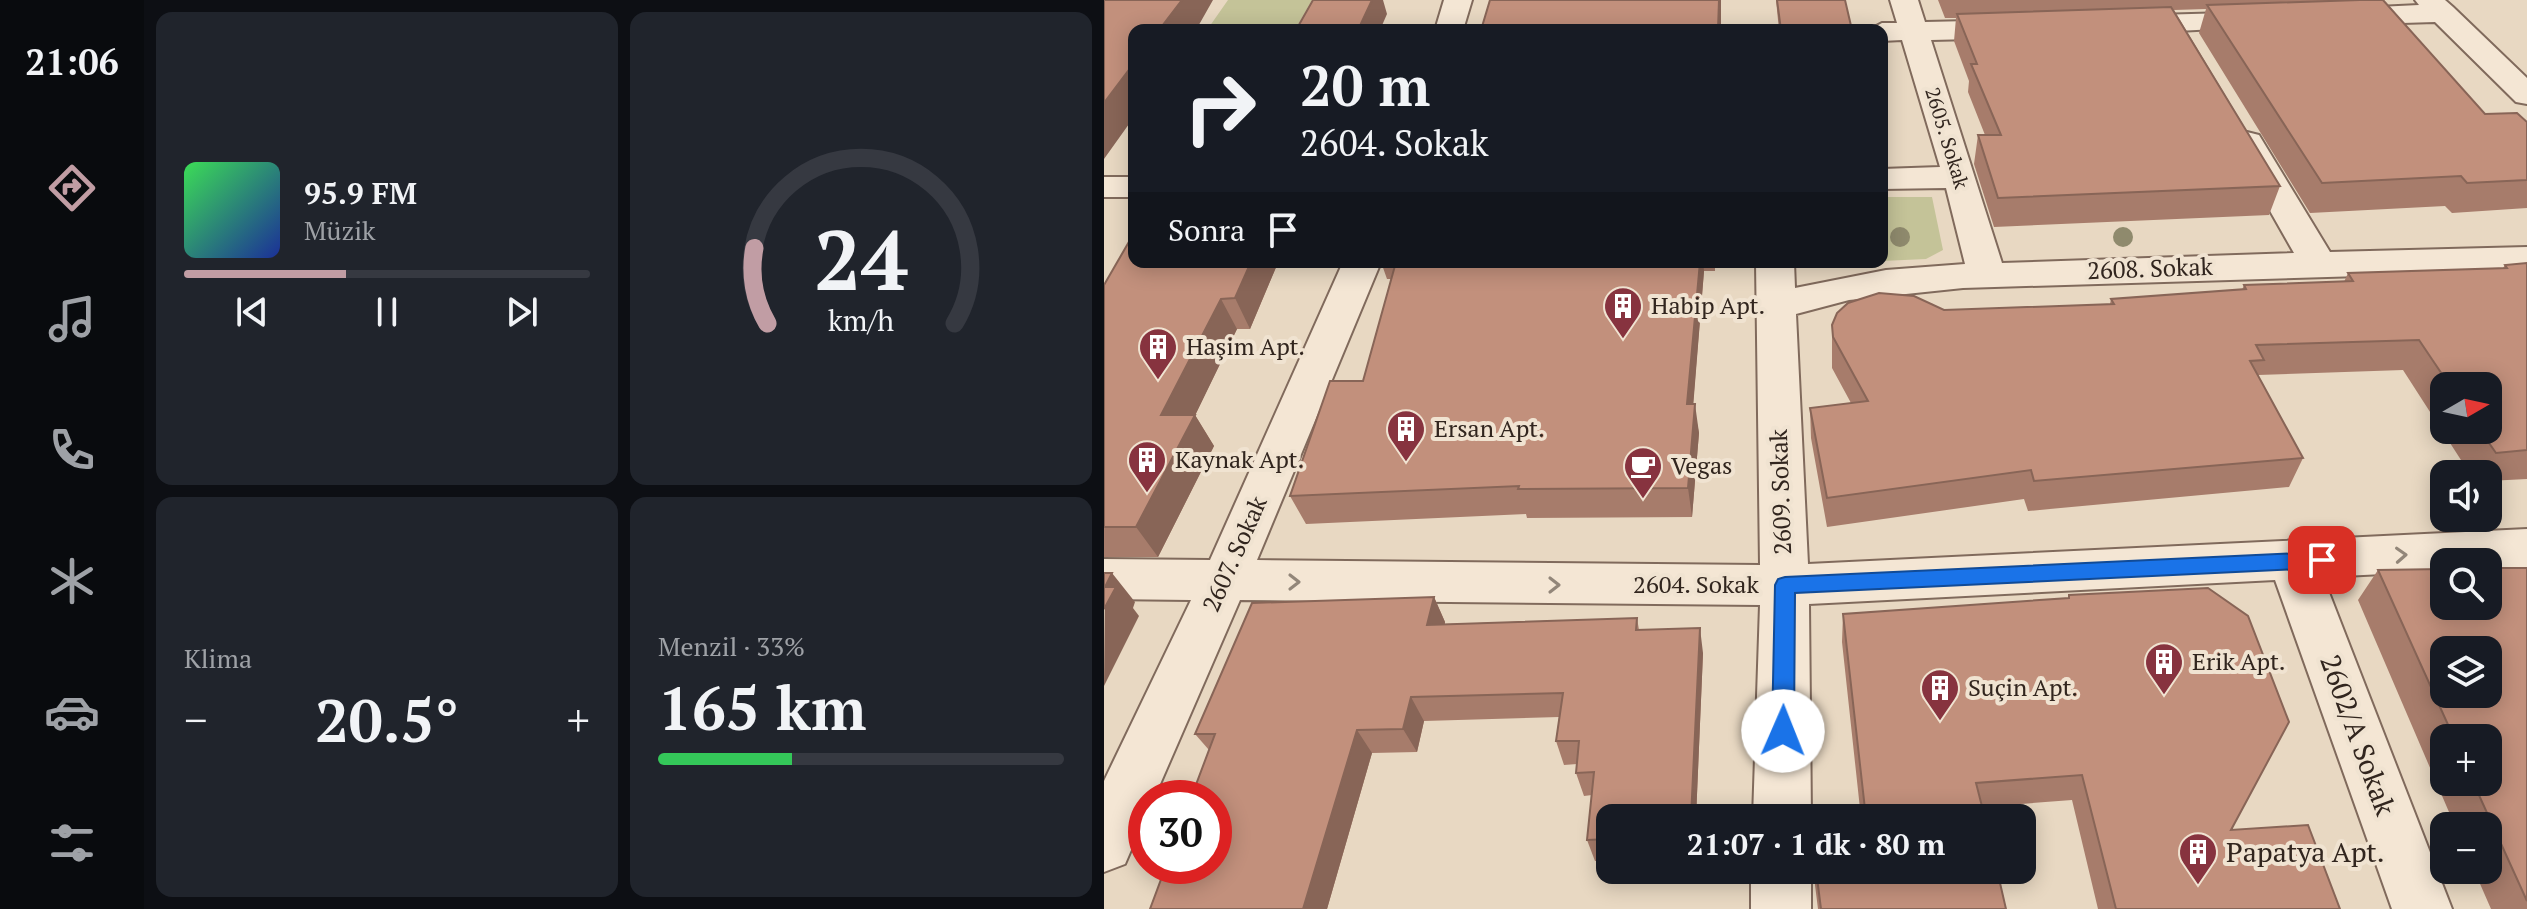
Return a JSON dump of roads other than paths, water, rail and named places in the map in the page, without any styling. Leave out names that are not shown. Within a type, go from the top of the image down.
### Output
[{"type":"street","points":[[1451,24],[1458,0]]},
{"type":"street","name":"2605. Sokak","points":[[1904,0],[1960,177],[1987,276]]},
{"type":"street","points":[[2099,26],[2184,37],[2294,19],[2436,7],[2527,95]]},
{"type":"street","points":[[1888,32],[2038,28]]},
{"type":"street","points":[[2231,116],[2318,262]]},
{"type":"street","points":[[1888,179],[1960,177]]},
{"type":"street","points":[[1104,187],[1128,187]]},
{"type":"street","name":"2608. Sokak","points":[[1775,284],[1816,293],[1987,276],[2318,262],[2527,259]]},
{"type":"street","name":"2607. Sokak","points":[[1104,844],[1224,582],[1359,268]]},
{"type":"street","name":"2609. Sokak","points":[[1775,284],[1785,585],[1782,804]]},
{"type":"street","name":"2604. Sokak","points":[[1104,579],[1785,585],[2527,548]]},
{"type":"street","name":"2602/A Sokak","points":[[2293,562],[2422,909]]},
{"type":"street","points":[[1781,884],[1781,909]]},
{"type":"place","name":"Habip Apt.","points":[[1623,340]]},
{"type":"place","name":"Haşim Apt.","points":[[1158,381]]},
{"type":"place","name":"Ersan Apt.","points":[[1406,463]]},
{"type":"place","name":"Kaynak Apt.","points":[[1147,494]]},
{"type":"place","name":"Vegas","points":[[1643,500]]},
{"type":"place","name":"Erik Apt.","points":[[2164,696]]},
{"type":"place","name":"Suçin Apt.","points":[[1940,722]]},
{"type":"place","name":"Papatya Apt.","points":[[2198,886]]}]
